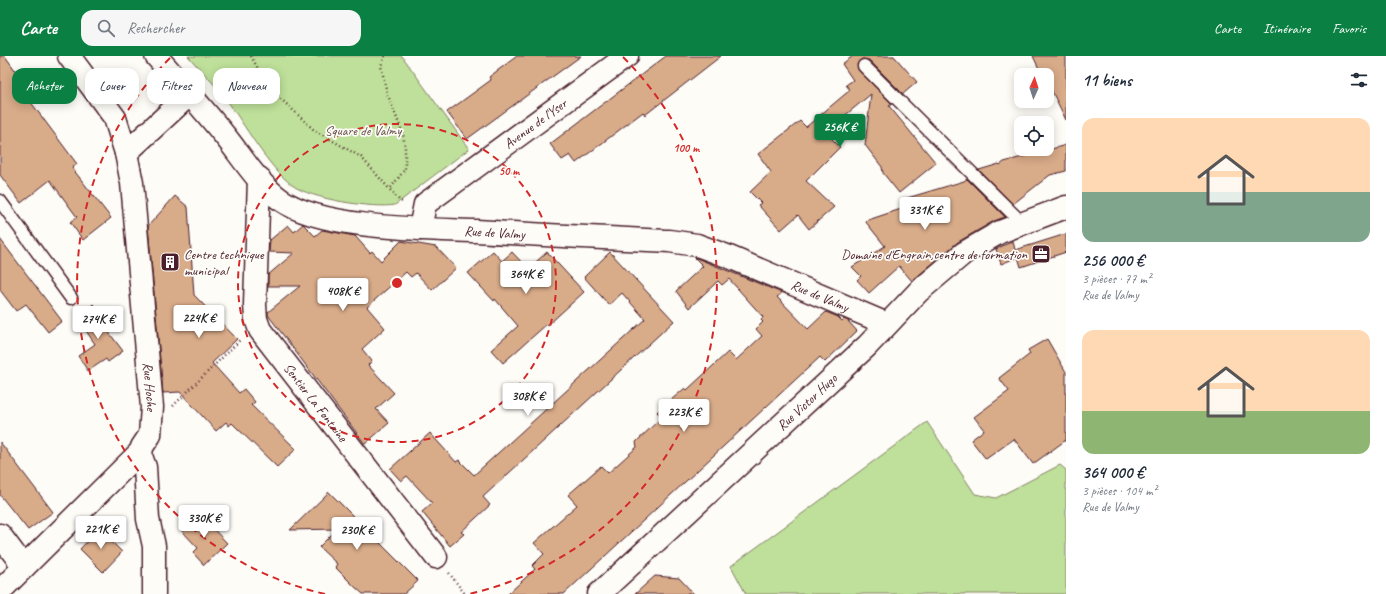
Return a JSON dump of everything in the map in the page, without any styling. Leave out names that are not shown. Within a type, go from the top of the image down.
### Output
[{"type":"street","name":"Rue Hoche","points":[[0,591],[141,451],[150,435],[152,420],[132,183],[126,153],[120,130],[110,109],[68,56]]},
{"type":"street","name":"Rue de Valmy","points":[[156,56],[167,68]]},
{"type":"street","name":"Avenue de l'Yser","points":[[425,204],[627,56]]},
{"type":"street","points":[[126,153],[179,104]]},
{"type":"street","name":"Rue de Valmy","points":[[198,104],[259,178],[280,199],[310,214],[364,224],[420,229],[686,243],[727,256],[887,324]]},
{"type":"street","name":"Sentier La Fontaine","points":[[259,178],[255,306],[260,330],[436,557]]},
{"type":"street","points":[[420,229],[425,204]]},
{"type":"street","name":"Rue Victor Hugo","points":[[599,594],[867,346],[919,291],[964,253],[1000,232],[1022,222],[1066,207]]},
{"type":"street","points":[[141,451],[147,484],[148,519],[154,546],[154,594]]},
{"type":"street","points":[[0,535],[24,567]]},
{"type":"lane","points":[[864,66],[1022,222]]},
{"type":"lane","points":[[0,201],[71,298]]},
{"type":"path","points":[[251,56],[261,74],[280,98],[314,130],[361,157],[400,201],[425,204]]},
{"type":"path","points":[[384,56],[381,66],[387,93],[403,134],[405,147],[405,169],[390,189]]},
{"type":"path","points":[[152,420],[159,420],[258,324]]},
{"type":"path","points":[[436,557],[465,594]]},
{"type":"green space","name":"Square de Valmy","points":[[188,56],[402,56],[469,149],[395,205],[373,206],[342,202],[313,195],[292,185],[283,177],[265,156],[230,104],[280,104],[280,68],[213,68],[213,83],[205,74],[205,68],[199,68]]},
{"type":"green space","points":[[927,422],[975,494],[996,498],[1060,465],[1066,470],[1066,594],[746,594],[731,566]]},
{"type":"building","points":[[0,56],[5,56],[14,68],[12,68],[12,104],[32,104],[77,164],[72,168],[111,218],[83,240],[70,222],[77,217],[50,180],[21,203],[0,175]]},
{"type":"building","points":[[517,56],[581,56],[467,139],[447,112],[491,80],[489,77]]},
{"type":"building","points":[[666,56],[721,56],[645,115],[643,112],[576,163],[570,155],[562,160],[550,144]]},
{"type":"building","points":[[853,56],[894,56],[917,82],[903,94],[869,60],[862,59],[857,64],[859,71],[892,104],[889,106],[936,163],[899,193],[883,173],[882,167],[865,145],[871,94],[825,132],[840,147],[806,181],[834,207],[809,229],[798,215],[781,230],[758,205],[761,203],[750,192],[771,172],[758,154],[800,121],[806,127],[850,90],[846,85],[853,80],[842,64]]},
{"type":"building","points":[[1033,56],[1066,56],[1066,120],[1054,95],[1054,68],[1039,68]]},
{"type":"building","points":[[1066,145],[1066,171],[1050,175],[1013,204],[979,170],[999,164],[1000,165],[1004,162],[1026,156],[1054,156],[1054,148]]},
{"type":"building","points":[[967,179],[1005,217],[994,221],[958,242],[912,281],[899,266],[869,293],[857,280],[861,276],[852,267],[885,246],[865,221],[910,206],[904,199]]},
{"type":"building","points":[[175,196],[188,207],[194,295],[237,339],[212,363],[239,393],[244,389],[255,402],[251,405],[296,449],[277,467],[232,423],[229,426],[226,422],[216,431],[180,392],[163,393],[148,226]]},
{"type":"building","points":[[303,224],[315,236],[322,230],[355,236],[370,253],[372,251],[381,261],[401,241],[436,247],[456,268],[432,290],[416,273],[411,277],[406,272],[367,307],[385,328],[362,349],[372,361],[368,365],[394,393],[376,409],[389,423],[365,444],[268,315],[268,312],[300,286],[268,286],[268,275],[294,253],[269,252],[270,240],[288,225],[294,232]]},
{"type":"building","name":"Domaine d'Engrain,centre de formation","points":[[1066,234],[1066,252],[1021,267],[1018,257],[1001,264],[996,249],[1013,241],[1015,250]]},
{"type":"building","points":[[0,239],[62,321],[48,332],[26,304],[16,311],[0,290]]},
{"type":"building","points":[[493,251],[502,261],[512,252],[528,269],[547,252],[584,292],[503,363],[491,350],[518,326],[495,299],[494,301],[468,273]]},
{"type":"building","points":[[610,252],[674,321],[483,497],[490,505],[461,532],[464,534],[450,546],[422,512],[432,503],[407,476],[401,481],[390,469],[430,433],[456,462],[459,460],[474,475],[645,319],[622,293],[609,305],[584,277]]},
{"type":"building","points":[[694,257],[782,293],[777,297],[808,329],[826,312],[838,317],[842,321],[844,319],[848,321],[857,331],[825,362],[820,357],[564,594],[508,594],[535,569],[532,566],[544,554],[534,543],[577,505],[568,495],[601,466],[608,473],[637,447],[636,442],[662,417],[657,412],[685,388],[687,390],[728,352],[736,360],[762,336],[756,329],[763,322],[761,320],[763,317],[729,279],[722,285],[718,281],[689,308],[676,291],[703,266]]},
{"type":"building","points":[[93,304],[107,324],[104,326],[123,351],[108,362],[106,359],[88,371],[78,356],[95,344],[78,319]]},
{"type":"building","points":[[1047,339],[1066,372],[1066,440],[1033,464],[1014,439],[986,459],[971,440],[984,430],[974,417],[1009,391],[999,378],[1030,354],[1028,350]]},
{"type":"building","points":[[0,442],[53,512],[28,530],[0,495]]},
{"type":"building","points":[[329,492],[418,581],[404,594],[363,594],[354,586],[335,567],[337,564],[319,547],[337,529],[290,530]]},
{"type":"building","points":[[198,513],[227,543],[204,565],[193,553],[198,548],[181,530]]},
{"type":"building","points":[[99,529],[122,552],[103,572],[80,549]]},
{"type":"building","points":[[655,576],[679,578],[694,594],[635,594]]},
{"type":"place","name":"Domaine d'Engrain,centre de formation","points":[[1041,254]]},
{"type":"place","name":"Centre technique municipal","points":[[170,262]]}]
